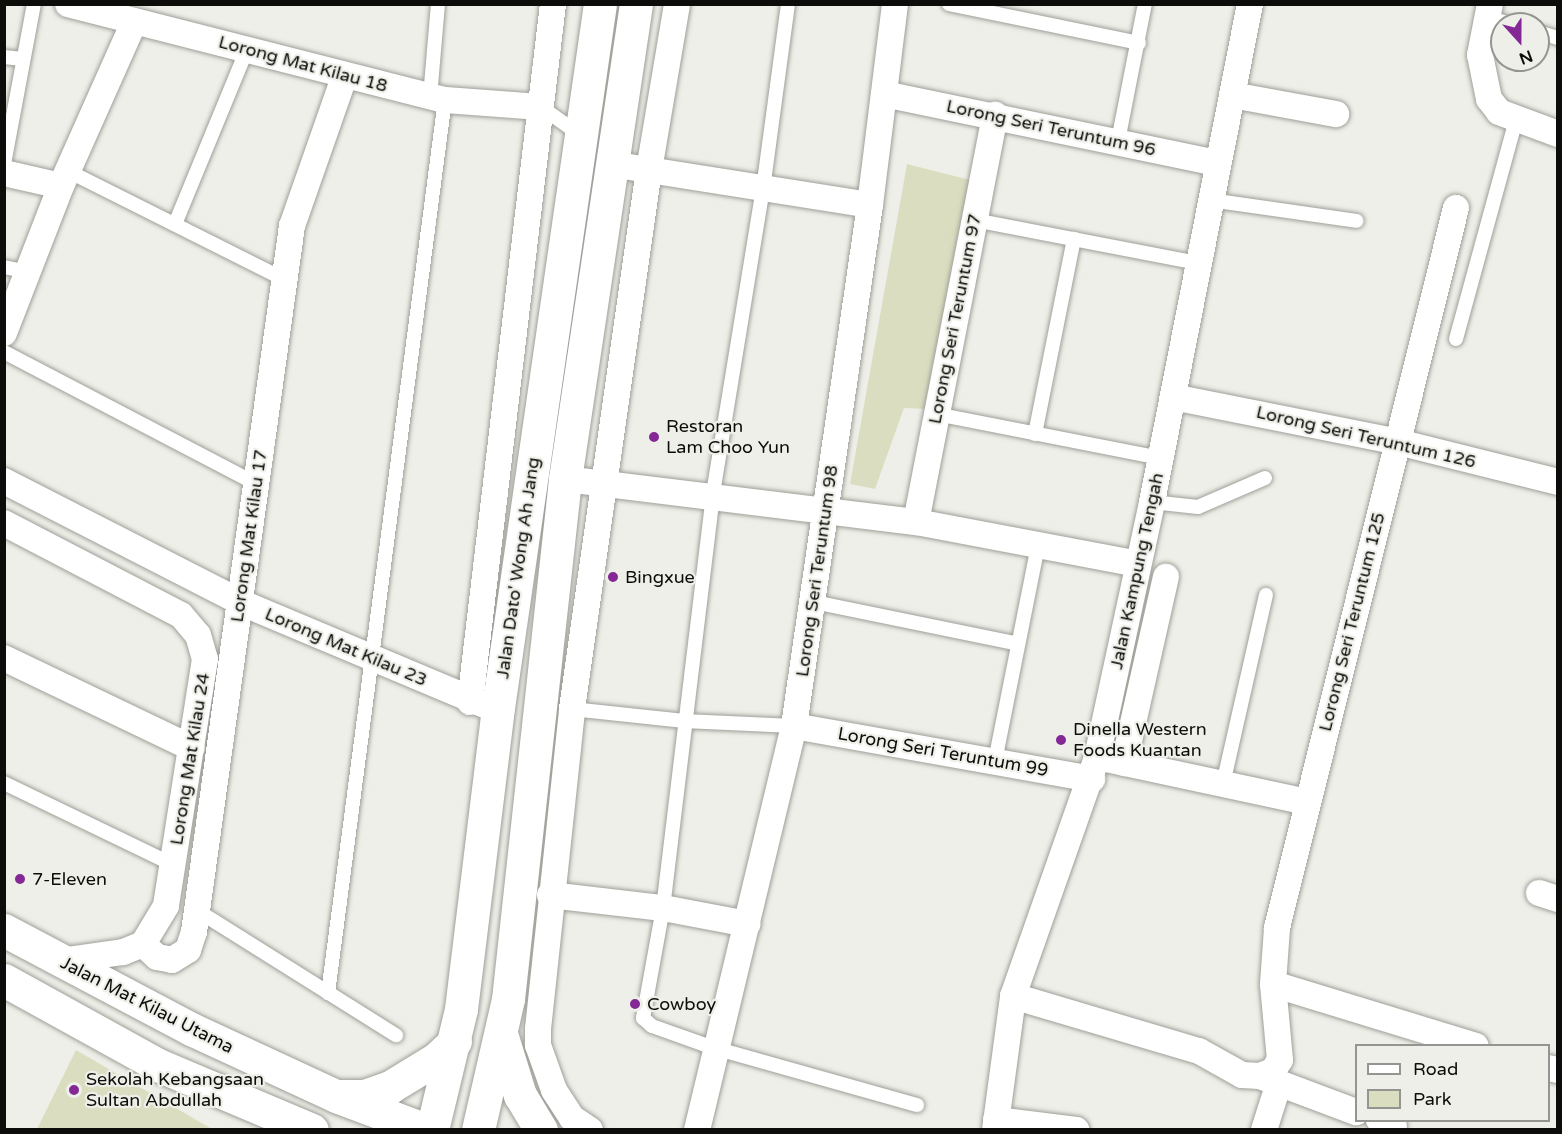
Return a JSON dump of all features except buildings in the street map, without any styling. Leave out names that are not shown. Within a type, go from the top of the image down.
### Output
[{"type":"main road","name":"Jalan Dato' Wong Ah Jang","points":[[432,1130],[455,1041],[484,705],[581,135],[600,4]]},
{"type":"main road","name":"Jalan Dato' Wong Ah Jang","points":[[478,1130],[501,1037],[565,479],[636,4]]},
{"type":"main road","name":"Jalan Mat Kilau Utama","points":[[4,930],[191,1029],[336,1096],[426,1130]]},
{"type":"main road","points":[[4,980],[170,1070],[312,1130]]},
{"type":"main road","points":[[170,1070],[233,1084],[242,1077],[191,1029]]},
{"type":"main road","points":[[501,1037],[520,1095],[542,1130]]},
{"type":"main road","points":[[336,1096],[364,1096],[390,1087],[436,1059],[455,1041]]},
{"type":"street","name":"Lorong Mat Kilau 18","points":[[68,4],[438,99],[541,107]]},
{"type":"street","points":[[484,705],[541,107],[553,4]]},
{"type":"street","points":[[591,1130],[573,1118],[560,1101],[538,1045],[550,895],[572,709],[606,484],[649,170],[677,4]]},
{"type":"street","name":"Lorong Seri Teruntum 98","points":[[697,1130],[714,1048],[748,924],[794,726],[814,602],[870,206],[895,4]]},
{"type":"street","name":"Jalan Kampung Tengah","points":[[995,1125],[1013,996],[1095,768],[1152,502],[1250,4]]},
{"type":"street","points":[[4,333],[16,270],[64,179],[135,22]]},
{"type":"street","points":[[1490,28],[1480,55],[1486,87],[1499,112],[1557,134]]},
{"type":"street","name":"Lorong Mat Kilau 17","points":[[143,944],[157,957],[172,960],[188,950],[198,911],[292,226],[345,75]]},
{"type":"street","name":"Lorong Seri Teruntum 96","points":[[884,94],[995,115],[1218,163]]},
{"type":"street","points":[[1232,95],[1336,114]]},
{"type":"street","name":"Lorong Seri Teruntum 97","points":[[916,522],[995,115]]},
{"type":"street","points":[[611,164],[870,206]]},
{"type":"street","points":[[4,173],[64,179]]},
{"type":"street","name":"Lorong Seri Teruntum 125","points":[[1270,1079],[1280,1060],[1273,984],[1277,928],[1306,802],[1456,208]]},
{"type":"street","name":"Lorong Seri Teruntum 126","points":[[1173,397],[1398,442],[1557,482]]},
{"type":"street","points":[[565,479],[713,495],[916,522],[1138,564]]},
{"type":"street","name":"Lorong Mat Kilau 23","points":[[4,481],[242,603],[484,705]]},
{"type":"street","name":"Lorong Mat Kilau 24","points":[[4,523],[181,615],[198,635],[205,659],[174,865],[166,906],[143,944]]},
{"type":"street","points":[[1124,763],[1166,577]]},
{"type":"street","points":[[4,658],[192,748]]},
{"type":"street","points":[[538,705],[572,709]]},
{"type":"street","name":"Lorong Seri Teruntum 99","points":[[794,726],[995,761],[1095,768],[1124,763],[1306,802]]},
{"type":"street","points":[[550,895],[663,908],[748,924]]},
{"type":"street","points":[[60,961],[123,952],[143,944]]},
{"type":"street","points":[[1273,984],[1469,1044]]},
{"type":"street","points":[[1013,996],[1198,1051],[1242,1075],[1270,1079],[1355,1112]]},
{"type":"street","points":[[1264,1130],[1270,1079]]},
{"type":"street","points":[[995,1125],[1076,1130]]},
{"type":"lane","points":[[4,164],[34,4]]},
{"type":"lane","points":[[328,993],[438,99],[438,4]]},
{"type":"lane","points":[[788,4],[763,188],[713,495],[663,908],[643,1018],[652,1026],[714,1048],[917,1105]]},
{"type":"lane","points":[[949,4],[1139,43]]},
{"type":"lane","points":[[1118,141],[1145,4]]},
{"type":"lane","points":[[175,224],[247,49]]},
{"type":"lane","points":[[4,57],[23,60]]},
{"type":"lane","points":[[541,107],[581,135]]},
{"type":"lane","points":[[1456,339],[1516,120]]},
{"type":"lane","points":[[64,179],[175,224],[284,279]]},
{"type":"lane","points":[[1210,200],[1357,221]]},
{"type":"lane","points":[[974,219],[1198,262]]},
{"type":"lane","points":[[1035,434],[1074,239]]},
{"type":"lane","points":[[4,352],[256,484]]},
{"type":"lane","points":[[936,414],[1160,458]]},
{"type":"lane","points":[[1152,502],[1198,507],[1265,478]]},
{"type":"lane","points":[[995,761],[1038,545]]},
{"type":"lane","points":[[1223,784],[1266,595]]},
{"type":"lane","points":[[814,602],[1018,644]]},
{"type":"lane","points":[[572,709],[684,721],[794,726]]},
{"type":"lane","points":[[4,783],[174,865]]},
{"type":"lane","points":[[198,911],[396,1035]]},
{"type":"green space","points":[[907,164],[970,180],[926,409],[904,408],[875,489],[850,484]]},
{"type":"green space","points":[[76,1050],[212,1129],[37,1129]]},
{"type":"place","name":"Restoran Lam Choo Yun","points":[[654,437]]},
{"type":"place","name":"Bingxue","points":[[613,577]]},
{"type":"place","name":"Dinella Western Foods Kuantan","points":[[1061,740]]},
{"type":"place","name":"7-Eleven","points":[[20,879]]},
{"type":"place","name":"Cowboy","points":[[635,1004]]},
{"type":"place","name":"Sekolah Kebangsaan Sultan Abdullah","points":[[74,1090]]}]
